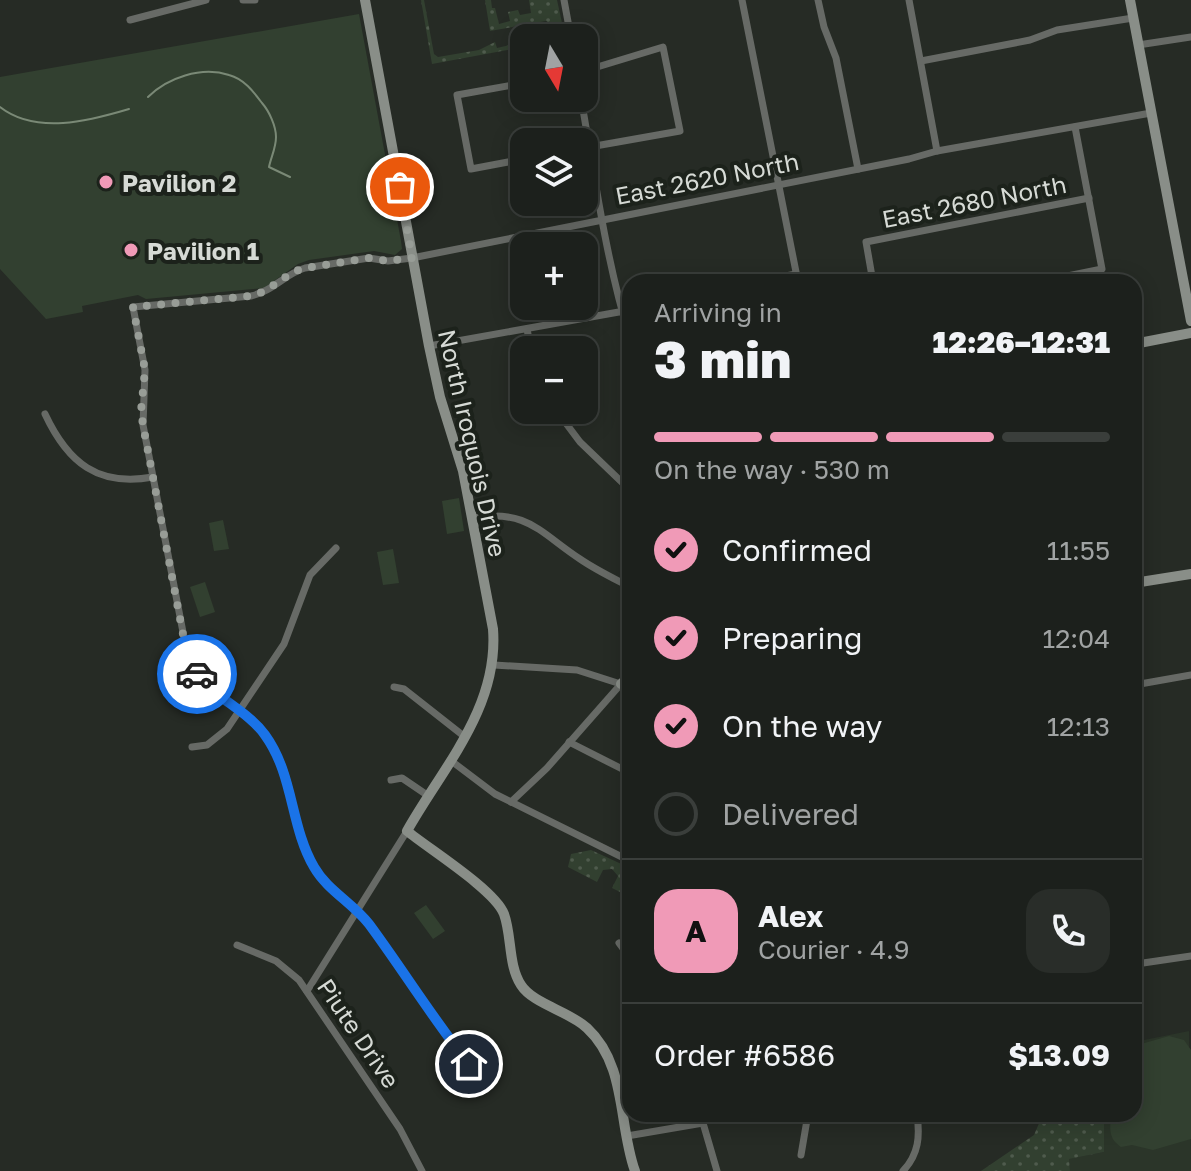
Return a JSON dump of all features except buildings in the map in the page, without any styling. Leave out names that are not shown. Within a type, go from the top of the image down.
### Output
[{"type":"street","points":[[130,20],[206,0]]},
{"type":"street","points":[[243,0],[255,0]]},
{"type":"street","name":"North Iroquois Drive","points":[[307,991],[479,713],[494,665],[493,629],[463,471],[440,397],[429,346],[365,0]]},
{"type":"street","points":[[564,0],[568,24]]},
{"type":"street","points":[[742,0],[796,274]]},
{"type":"street","points":[[818,0],[836,58],[858,169]]},
{"type":"street","points":[[909,0],[937,151]]},
{"type":"street","points":[[1130,0],[1191,321]]},
{"type":"street","points":[[921,61],[1030,40],[1057,30],[1133,18]]},
{"type":"street","points":[[1138,45],[1191,37]]},
{"type":"street","points":[[598,67],[663,47],[680,131],[598,146]]},
{"type":"street","points":[[510,86],[457,95],[471,169],[510,162]]},
{"type":"street","name":"East 2620 North","points":[[153,477],[141,411],[145,370],[133,307],[251,296],[263,293],[305,268],[369,258],[388,261],[412,258],[937,151],[1151,113]]},
{"type":"street","points":[[1075,127],[1102,269],[1077,274]]},
{"type":"street","points":[[598,196],[622,294]]},
{"type":"street","name":"East 2680 North","points":[[872,274],[866,242],[1089,198]]},
{"type":"street","points":[[429,346],[622,311]]},
{"type":"street","points":[[527,329],[528,336]]},
{"type":"street","points":[[1142,342],[1191,333]]},
{"type":"street","points":[[45,414],[75,460],[88,469],[107,478],[123,480],[153,477],[188,658],[205,685],[260,728],[279,758],[314,868],[357,911],[469,1064]]},
{"type":"street","points":[[566,424],[580,442],[622,482]]},
{"type":"street","points":[[472,518],[502,516],[534,524],[583,561],[622,583]]},
{"type":"street","points":[[192,747],[207,745],[227,729],[284,644],[310,575],[336,548]]},
{"type":"street","points":[[1142,582],[1191,574]]},
{"type":"street","points":[[494,665],[577,670],[622,681]]},
{"type":"street","points":[[1142,684],[1191,675]]},
{"type":"street","points":[[394,687],[404,689],[465,737]]},
{"type":"street","points":[[511,802],[622,687]]},
{"type":"street","points":[[569,742],[622,769]]},
{"type":"street","points":[[450,760],[495,794],[622,857]]},
{"type":"street","points":[[391,780],[402,778],[427,795]]},
{"type":"street","points":[[407,831],[496,901],[504,913],[516,976],[523,988],[579,1021],[601,1043],[616,1076],[622,1109]]},
{"type":"street","points":[[619,943],[622,947]]},
{"type":"street","name":"Piute Drive","points":[[237,945],[276,961],[299,980],[400,1129],[422,1171]]},
{"type":"street","points":[[1142,963],[1191,956]]},
{"type":"street","points":[[624,1122],[635,1171]]},
{"type":"street","points":[[801,1155],[807,1122]]},
{"type":"street","points":[[903,1171],[918,1145],[917,1122]]},
{"type":"street","points":[[627,1136],[703,1123],[717,1171]]},
{"type":"shaded area","points":[[421,0],[424,0],[434,54],[438,57],[479,50],[495,42],[497,48],[510,45],[510,50],[432,64]]},
{"type":"shaded area","points":[[485,0],[491,0],[499,24],[510,21],[508,12],[518,10],[520,15],[531,13],[529,0],[557,0],[562,23],[510,24],[510,27],[490,31]]},
{"type":"shaded area","points":[[359,14],[401,241],[402,249],[395,255],[374,251],[309,260],[298,264],[264,288],[146,299],[138,295],[82,306],[83,312],[46,319],[0,269],[0,77]]},
{"type":"shaded area","points":[[459,498],[464,531],[447,534],[442,501]]},
{"type":"shaded area","points":[[223,520],[229,549],[214,551],[209,523]]},
{"type":"shaded area","points":[[393,549],[399,583],[383,585],[377,552]]},
{"type":"shaded area","points":[[205,582],[215,612],[200,617],[190,587]]},
{"type":"shaded area","points":[[591,850],[622,864],[622,893],[612,888],[618,876],[612,869],[603,870],[597,882],[568,867],[571,854]]},
{"type":"shaded area","points":[[426,905],[445,931],[433,939],[414,913]]},
{"type":"shaded area","points":[[1189,1031],[1191,1171],[1070,1171],[1068,1159],[1104,1152],[1104,1122],[1142,1122],[1142,1040]]},
{"type":"shaded area","points":[[1169,1036],[1184,1040],[1191,1050],[1191,1139],[1153,1150],[1132,1145],[1121,1147],[1112,1137],[1110,1122],[1142,1122],[1142,1044]]},
{"type":"shaded area","points":[[1040,1122],[1104,1122],[1104,1152],[1069,1159],[1070,1171],[981,1171],[1034,1135]]},
{"type":"waterway","points":[[148,97],[165,84],[196,73],[218,73],[239,79],[259,99],[273,124],[276,141],[269,167],[290,177]]},
{"type":"waterway","points":[[0,107],[14,116],[46,123],[80,121],[129,109]]},
{"type":"way so far","points":[[197,674],[186,650],[143,425],[141,411],[145,370],[133,307],[251,296],[263,293],[305,268],[369,258],[388,261],[412,258],[400,187]]},
{"type":"place","name":"Pavilion 2","points":[[106,182]]},
{"type":"place","name":"Pavilion 1","points":[[131,250]]},
{"type":"route","points":[[197,674],[214,693],[260,728],[273,746],[285,772],[305,847],[314,868],[367,922],[469,1064]]}]
